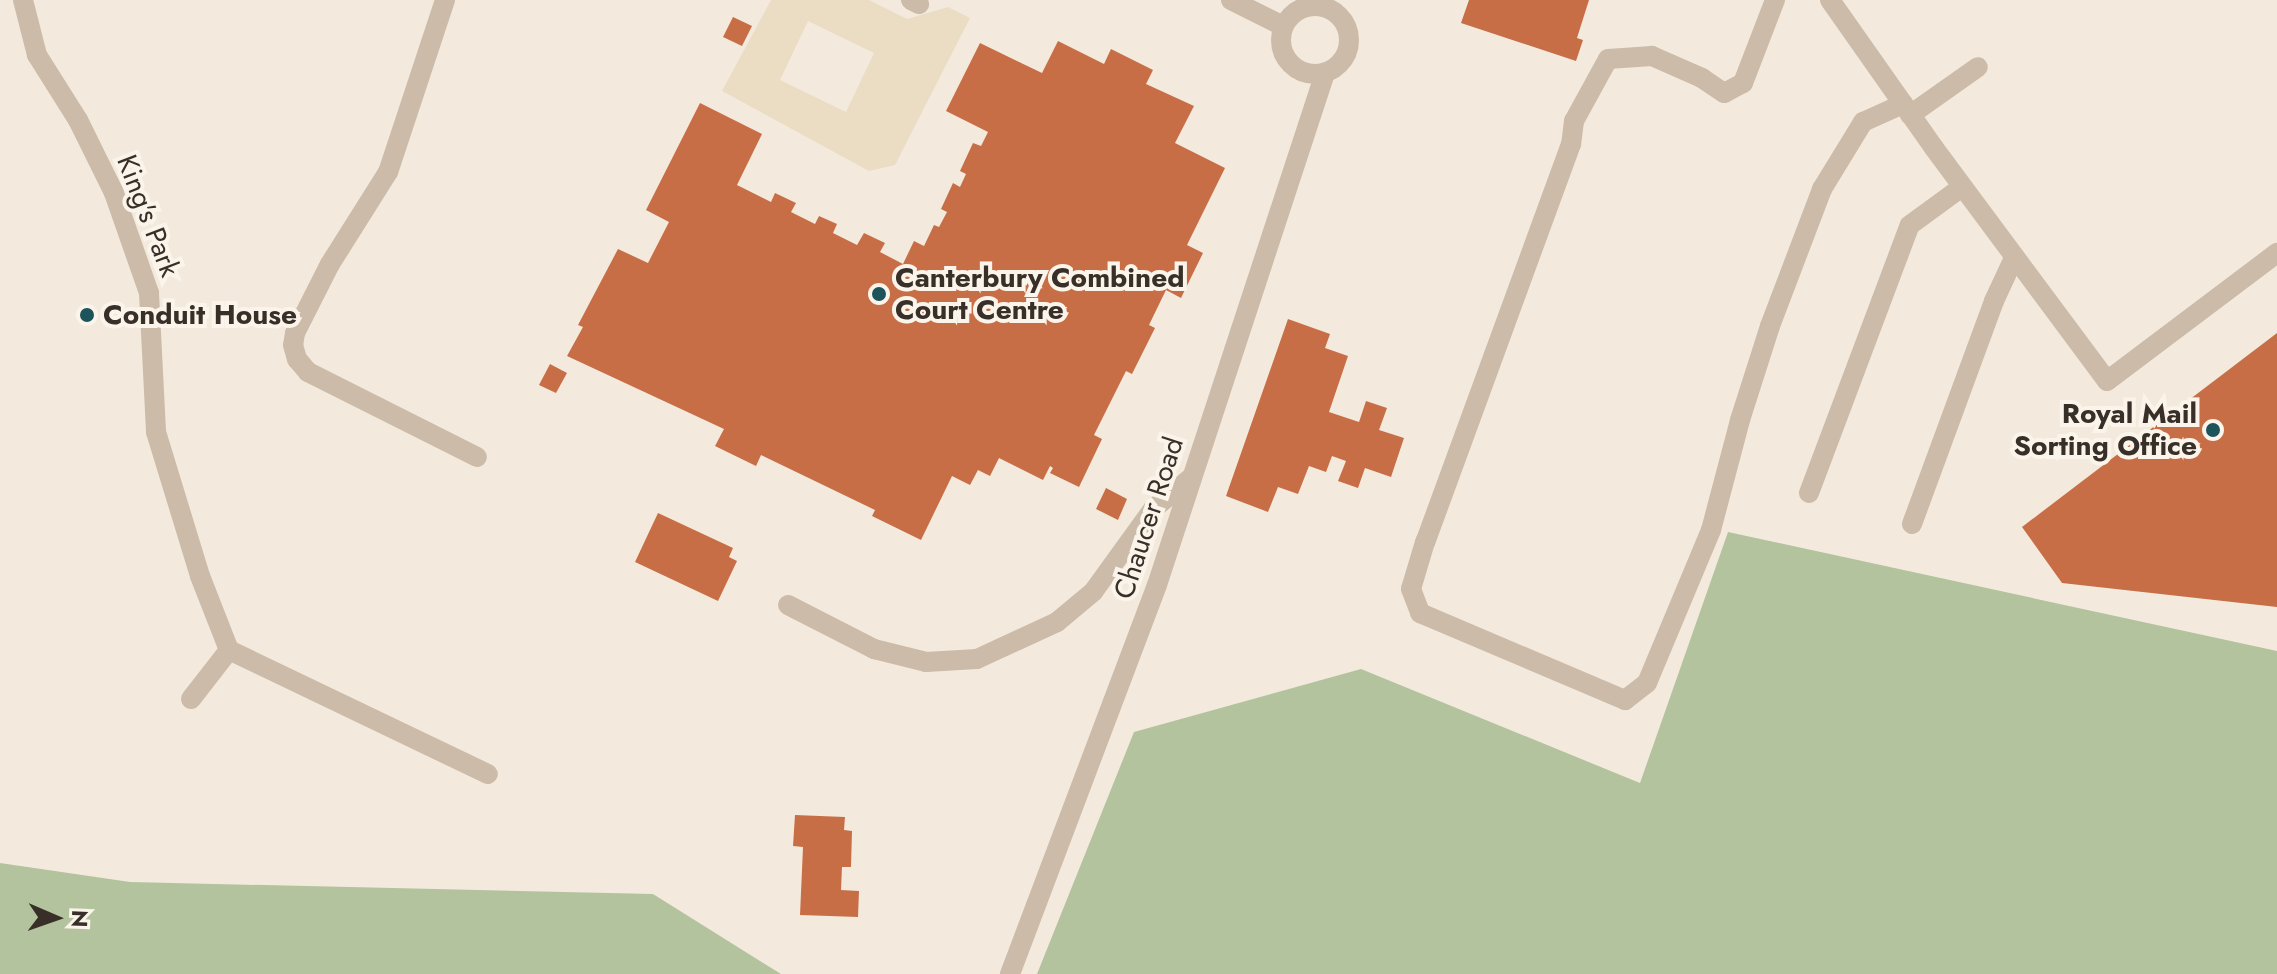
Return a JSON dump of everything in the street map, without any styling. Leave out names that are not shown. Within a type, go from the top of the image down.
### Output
[{"type":"street","name":"King's Park","points":[[23,0],[37,55],[78,120],[114,193],[149,293],[156,432],[200,576],[229,650]]},
{"type":"street","points":[[445,0],[388,172],[330,264],[295,333],[293,345],[297,359],[308,372],[477,457]]},
{"type":"street","points":[[1231,0],[1283,26],[1282,51],[1291,65],[1301,72],[1325,73]]},
{"type":"street","points":[[1775,0],[1743,83],[1724,93],[1702,78],[1652,56],[1608,59],[1574,121],[1571,144],[1425,542],[1411,589],[1420,613],[1625,700],[1647,683],[1711,530],[1766,340],[1822,189],[1863,122],[1907,110],[1978,67]]},
{"type":"street","points":[[1830,0],[1962,187],[2107,381],[2277,253]]},
{"type":"street","name":"Chaucer Road","points":[[1010,974],[1147,614],[1325,73],[1341,63],[1349,39],[1343,19],[1334,5],[1307,6],[1296,10],[1283,26]]},
{"type":"street","points":[[1809,493],[1895,257],[1910,225],[1962,187]]},
{"type":"street","points":[[1912,524],[1994,301],[2014,258]]},
{"type":"street","points":[[788,605],[874,649],[926,662],[977,659],[1057,622],[1093,592],[1153,509],[1192,477]]},
{"type":"street","points":[[191,699],[229,650],[488,774]]},
{"type":"green space","points":[[1728,532],[2277,651],[2277,974],[1037,974],[1134,732],[1361,669],[1640,783]]},
{"type":"green space","points":[[0,863],[130,882],[653,894],[781,974],[0,974]]},
{"type":"shaded area","points":[[771,0],[869,0],[907,19],[948,7],[970,18],[895,165],[869,171],[722,91]],"holes":[[[808,21],[874,53],[846,112],[780,80]]]},
{"type":"building","points":[[1469,0],[1589,0],[1577,38],[1583,40],[1576,61],[1461,23]]},
{"type":"building","points":[[733,17],[752,26],[742,46],[723,37]]},
{"type":"building","name":"Canterbury Combined Court Centre","points":[[1058,41],[1104,64],[1111,49],[1153,70],[1146,84],[1194,106],[1175,143],[1225,168],[1187,245],[1203,253],[1181,298],[1166,290],[1149,325],[1155,328],[1132,374],[1126,371],[1094,435],[1102,439],[1079,487],[1050,473],[1053,468],[1050,466],[1043,480],[999,458],[990,476],[978,470],[970,485],[952,476],[921,540],[872,516],[875,510],[761,455],[756,466],[715,446],[724,429],[567,356],[583,327],[578,325],[618,249],[648,263],[669,222],[646,210],[700,103],[762,134],[737,185],[771,202],[775,193],[796,203],[791,212],[815,224],[819,216],[837,224],[833,233],[857,245],[864,233],[885,243],[880,252],[903,264],[914,241],[924,246],[934,225],[939,227],[947,212],[941,209],[953,183],[960,187],[966,174],[960,171],[973,143],[981,146],[988,132],[946,111],[980,43],[1042,73]]},
{"type":"building","points":[[1288,319],[1330,334],[1325,348],[1348,356],[1329,412],[1359,422],[1366,401],[1387,408],[1379,430],[1404,438],[1391,477],[1365,468],[1358,488],[1338,481],[1346,461],[1332,456],[1326,472],[1309,466],[1298,494],[1278,487],[1268,512],[1226,496]]},
{"type":"building","name":"Royal Mail Sorting Office","points":[[2277,333],[2277,607],[2062,583],[2022,527]]},
{"type":"building","points":[[550,364],[567,373],[556,393],[539,385]]},
{"type":"building","points":[[1106,488],[1127,499],[1118,520],[1096,509]]},
{"type":"building","points":[[658,513],[733,548],[729,557],[737,561],[718,601],[635,562]]},
{"type":"building","points":[[795,815],[845,817],[844,830],[852,831],[851,867],[842,867],[841,890],[859,891],[858,917],[800,915],[803,847],[793,846]]},
{"type":"place","name":"Canterbury Combined Court Centre","points":[[879,294]]},
{"type":"place","name":"Conduit House","points":[[87,315]]},
{"type":"place","name":"Royal Mail Sorting Office","points":[[2213,430]]}]
